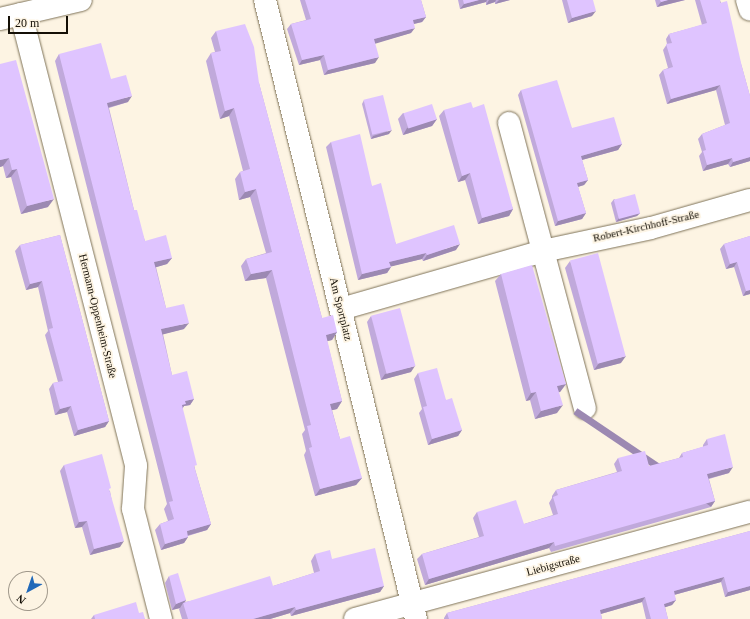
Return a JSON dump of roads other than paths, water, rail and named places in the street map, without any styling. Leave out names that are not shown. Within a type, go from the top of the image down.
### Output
[{"type":"street","points":[[0,19],[81,0]]},
{"type":"street","name":"Am Sportplatz","points":[[265,0],[414,611]]},
{"type":"street","points":[[747,0],[750,10]]},
{"type":"street","name":"Hermann-Oppenheim-Straße","points":[[21,14],[136,466],[133,509],[161,619]]},
{"type":"street","points":[[509,124],[585,408]]},
{"type":"street","name":"Robert-Kirchhoff-Straße","points":[[341,309],[542,251],[651,228],[750,200]]},
{"type":"street","name":"Liebigstraße","points":[[355,619],[414,611],[750,512]]}]
